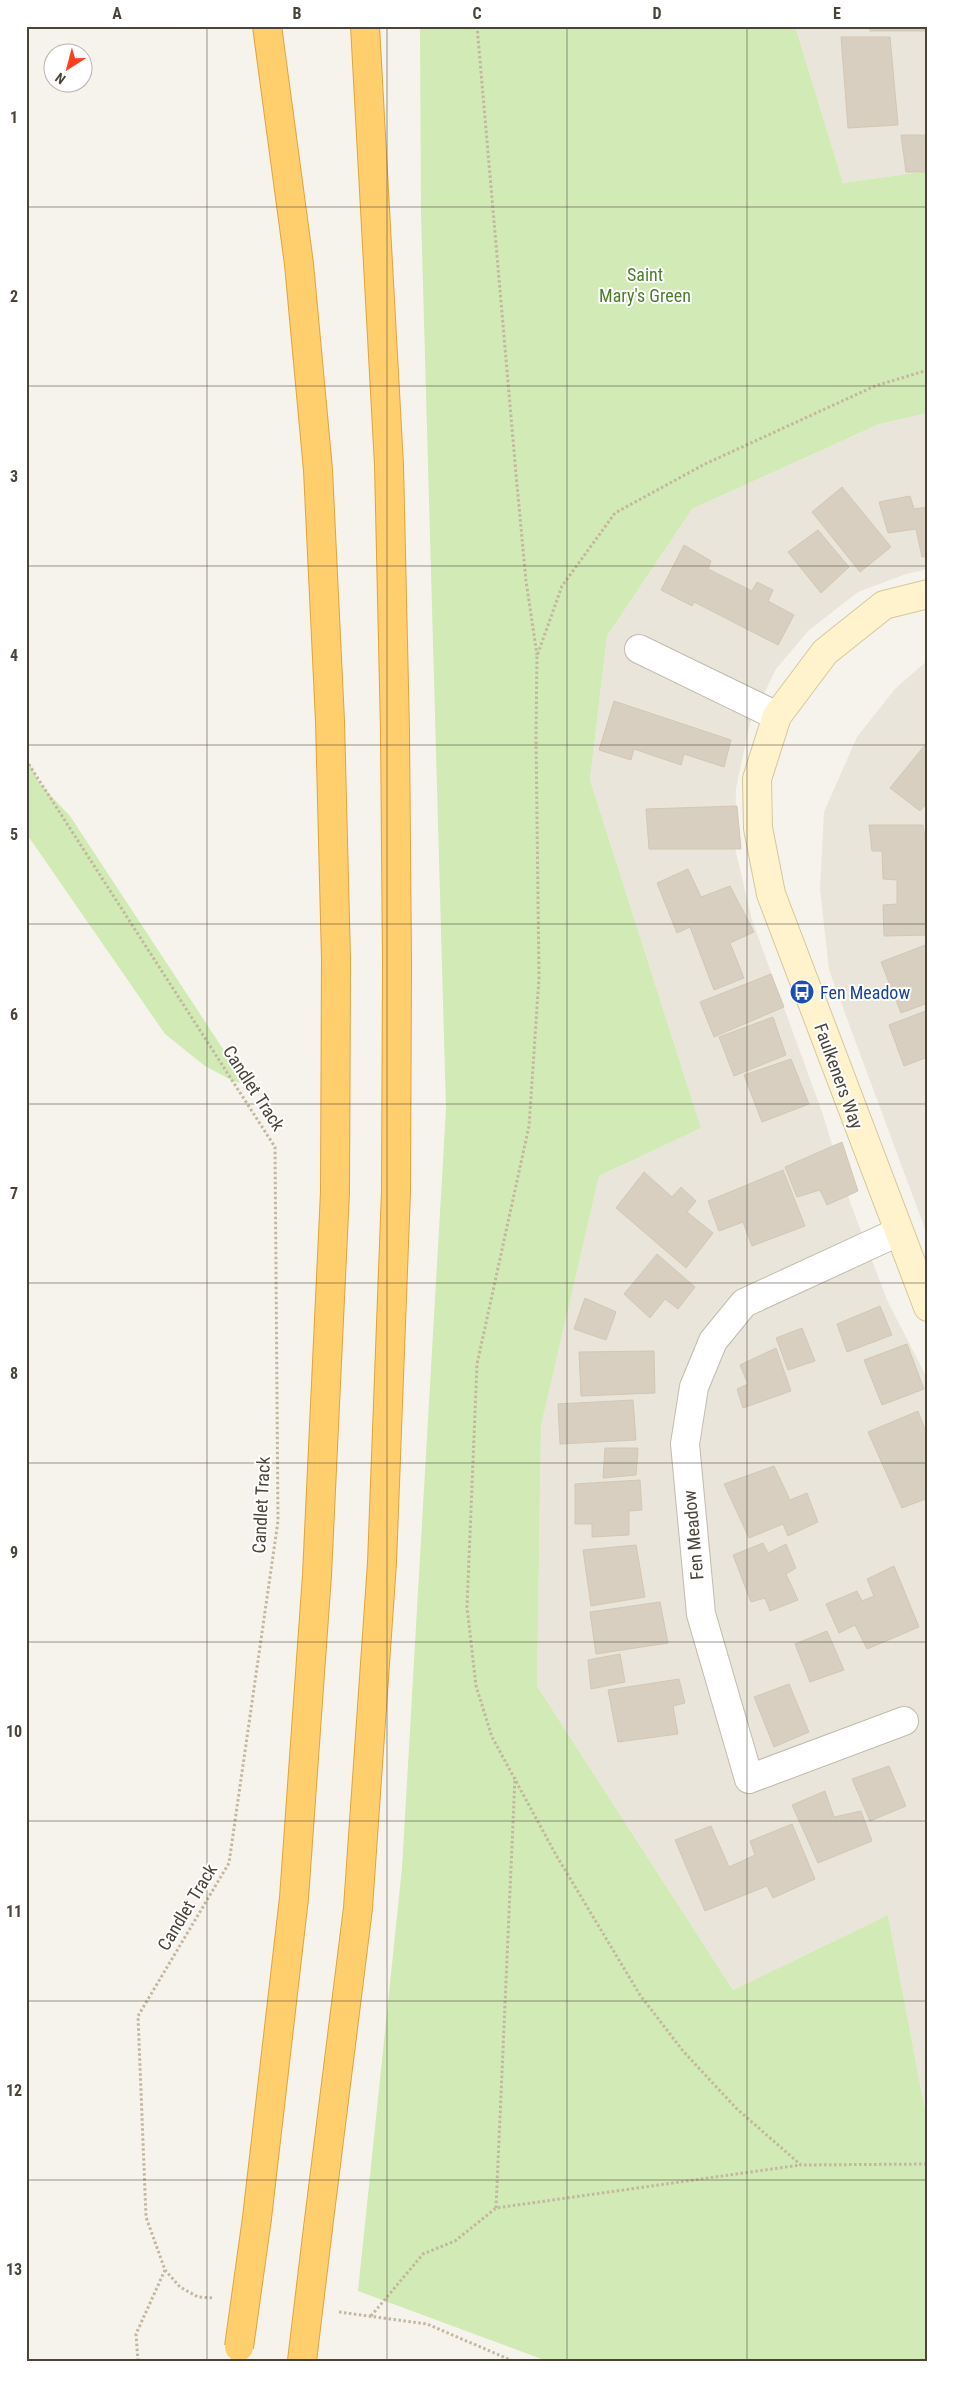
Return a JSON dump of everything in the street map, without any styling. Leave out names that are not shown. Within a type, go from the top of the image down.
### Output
[{"type":"highway","points":[[238,2354],[257,2218],[295,1889],[317,1575],[335,1173],[336,959],[330,721],[318,470],[299,264],[267,26]]},
{"type":"highway","points":[[302,2361],[359,1888],[382,1563],[396,1191],[397,895],[389,465],[365,26]]},
{"type":"street","name":"Faulkeners Way","points":[[928,594],[884,605],[824,652],[777,716],[757,779],[758,828],[771,894],[928,1307]]},
{"type":"street","points":[[639,649],[777,716]]},
{"type":"street","name":"Fen Meadow","points":[[898,1232],[744,1303],[713,1341],[694,1387],[685,1444],[701,1614],[749,1779],[904,1721]]},
{"type":"path","points":[[477,26],[526,582],[537,656],[536,737],[539,978],[529,1126],[477,1364],[467,1607],[476,1686],[492,1737],[515,1776],[556,1855],[640,1995],[683,2051],[737,2109],[801,2165]]},
{"type":"path","points":[[537,656],[562,586],[615,513],[705,464],[741,447],[875,386],[928,370]]},
{"type":"path","name":"Candlet Track","points":[[26,760],[275,1146],[278,1521],[229,1864],[138,2016],[146,2217],[165,2270],[180,2287],[198,2297],[217,2299]]},
{"type":"path","points":[[496,2208],[515,1776]]},
{"type":"path","points":[[371,2316],[423,2254],[455,2241],[496,2208],[801,2165],[928,2164]]},
{"type":"path","points":[[138,2361],[136,2334],[165,2270]]},
{"type":"path","points":[[333,2312],[427,2324],[513,2361]]},
{"type":"shaded area","points":[[795,26],[928,26],[928,171],[843,183]]},
{"type":"shaded area","points":[[928,413],[928,569],[906,574],[858,592],[808,631],[776,669],[750,723],[736,788],[735,848],[752,920],[822,1112],[850,1202],[887,1300],[928,1380],[928,2126],[888,1915],[733,1990],[537,1686],[541,1426],[599,1176],[701,1128],[590,780],[607,636],[692,509],[879,424]]},
{"type":"shaded area","points":[[928,660],[928,1237],[829,970],[820,889],[824,812],[857,737],[895,689]]},
{"type":"green space","name":"Saint Mary's Green","points":[[420,26],[795,26],[843,183],[928,171],[928,413],[879,424],[692,509],[607,636],[590,780],[701,1128],[599,1176],[541,1426],[537,1686],[733,1990],[888,1915],[928,2126],[928,2361],[547,2361],[358,2291],[402,1868],[446,1109],[421,214]]},
{"type":"green space","points":[[26,756],[39,783],[70,816],[246,1084],[233,1081],[205,1066],[165,1034],[26,833]]},
{"type":"building","points":[[870,26],[928,26],[928,31],[870,31]]},
{"type":"building","points":[[841,37],[890,37],[898,125],[848,128]]},
{"type":"building","points":[[901,135],[928,135],[928,172],[906,172]]},
{"type":"building","points":[[842,487],[891,547],[860,572],[812,512]]},
{"type":"building","points":[[910,496],[914,509],[928,507],[928,556],[922,557],[916,529],[888,533],[879,502]]},
{"type":"building","points":[[818,530],[849,567],[821,593],[788,552]]},
{"type":"building","points":[[684,545],[711,561],[708,569],[752,591],[757,582],[773,590],[768,601],[794,615],[778,645],[694,602],[692,606],[661,590]]},
{"type":"building","points":[[614,701],[731,740],[724,767],[684,754],[681,765],[634,749],[631,760],[599,750]]},
{"type":"building","points":[[925,745],[928,747],[928,802],[920,811],[890,788]]},
{"type":"building","points":[[737,806],[741,849],[649,849],[646,809]]},
{"type":"building","points":[[869,825],[923,825],[928,858],[928,935],[884,936],[883,905],[897,904],[897,880],[883,879],[882,851],[872,851]]},
{"type":"building","points":[[688,869],[701,897],[730,886],[754,932],[730,943],[744,978],[714,990],[690,927],[677,933],[657,883]]},
{"type":"building","points":[[928,944],[928,1003],[901,1013],[881,962]]},
{"type":"building","points":[[771,974],[784,1007],[714,1037],[700,1002]]},
{"type":"building","points":[[928,1010],[928,1057],[904,1066],[889,1025]]},
{"type":"building","points":[[773,1017],[786,1055],[734,1076],[719,1037]]},
{"type":"building","points":[[791,1059],[809,1104],[762,1122],[744,1075]]},
{"type":"building","points":[[842,1142],[858,1191],[827,1205],[820,1190],[797,1197],[785,1167]]},
{"type":"building","points":[[783,1170],[805,1226],[752,1246],[743,1222],[719,1231],[708,1201]]},
{"type":"building","points":[[644,1172],[672,1197],[681,1187],[696,1201],[687,1212],[713,1233],[686,1268],[616,1208]]},
{"type":"building","points":[[657,1254],[695,1287],[678,1309],[665,1299],[650,1318],[624,1294]]},
{"type":"building","points":[[585,1298],[616,1312],[606,1340],[574,1329]]},
{"type":"building","points":[[880,1306],[892,1335],[847,1352],[837,1324]]},
{"type":"building","points":[[802,1328],[815,1361],[788,1370],[776,1338]]},
{"type":"building","points":[[907,1344],[924,1389],[882,1405],[864,1360]]},
{"type":"building","points":[[776,1348],[791,1391],[743,1408],[737,1389],[748,1384],[740,1365]]},
{"type":"building","points":[[654,1351],[655,1393],[581,1396],[579,1352]]},
{"type":"building","points":[[633,1400],[636,1440],[560,1444],[558,1404]]},
{"type":"building","points":[[918,1411],[928,1437],[928,1498],[902,1508],[868,1432]]},
{"type":"building","points":[[605,1448],[638,1448],[636,1475],[603,1478]]},
{"type":"building","points":[[774,1466],[790,1500],[807,1493],[818,1522],[788,1536],[783,1524],[749,1538],[724,1484]]},
{"type":"building","points":[[640,1480],[642,1510],[629,1511],[629,1535],[592,1537],[592,1524],[575,1524],[575,1484]]},
{"type":"building","points":[[763,1543],[768,1553],[786,1544],[796,1568],[786,1574],[798,1600],[770,1611],[765,1598],[751,1602],[733,1555]]},
{"type":"building","points":[[636,1545],[645,1597],[591,1606],[583,1550]]},
{"type":"building","points":[[894,1566],[919,1627],[867,1649],[855,1625],[839,1633],[826,1604],[857,1591],[862,1601],[874,1596],[867,1579]]},
{"type":"building","points":[[660,1602],[668,1643],[596,1654],[590,1612]]},
{"type":"building","points":[[827,1631],[844,1670],[810,1682],[795,1644]]},
{"type":"building","points":[[620,1654],[625,1682],[591,1689],[588,1660]]},
{"type":"building","points":[[679,1679],[685,1703],[673,1706],[678,1734],[618,1742],[608,1690]]},
{"type":"building","points":[[789,1684],[809,1732],[774,1747],[754,1697]]},
{"type":"building","points":[[889,1766],[906,1806],[870,1821],[852,1779]]},
{"type":"building","points":[[825,1791],[834,1817],[861,1811],[872,1841],[818,1863],[792,1805]]},
{"type":"building","points":[[792,1824],[815,1879],[773,1898],[767,1886],[705,1911],[675,1840],[711,1826],[729,1867],[755,1855],[750,1841]]},
{"type":"place","name":"Fen Meadow","points":[[802,992]]}]
